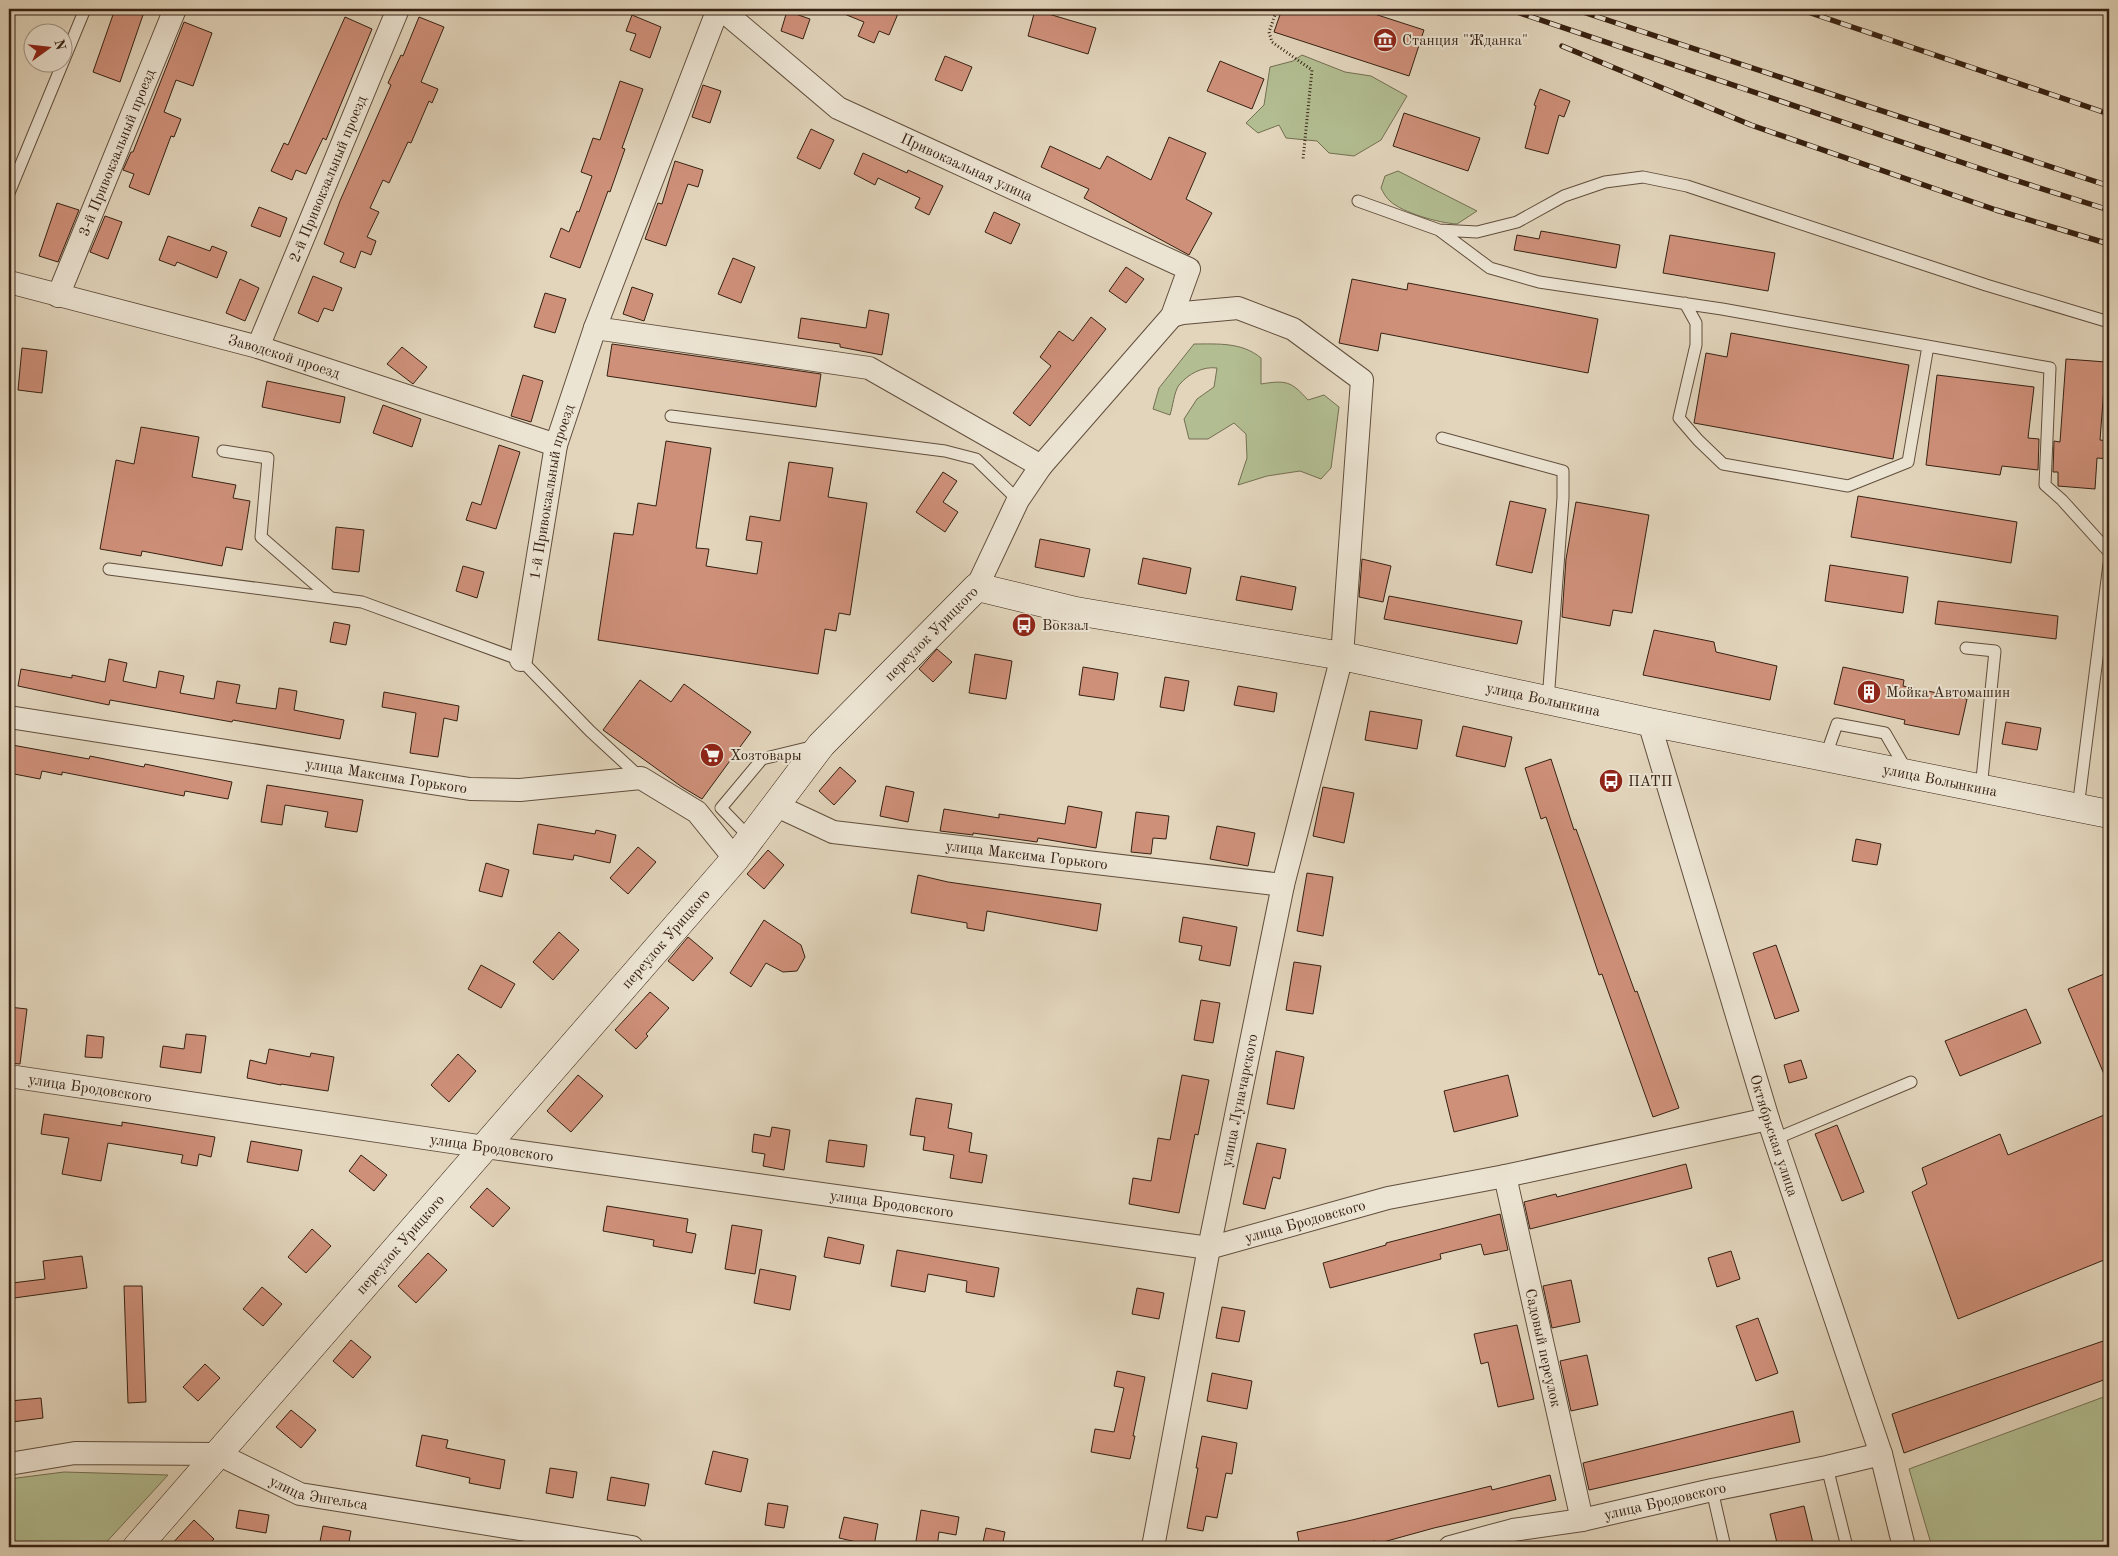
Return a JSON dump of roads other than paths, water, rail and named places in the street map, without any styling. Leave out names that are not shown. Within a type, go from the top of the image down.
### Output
[{"type":"street","name":"3-й Привокзальный проезд","points":[[58,296],[175,9]]},
{"type":"street","name":"2-й Привокзальный проезд","points":[[258,347],[398,9]]},
{"type":"street","name":"Привокзальная улица","points":[[720,9],[838,108],[1189,269],[1172,316]]},
{"type":"street","name":"1-й Привокзальный проезд","points":[[521,660],[556,445],[595,328],[720,9]]},
{"type":"street","name":"Заводской проезд","points":[[9,282],[258,347],[556,445]]},
{"type":"street","name":"улица Луначарского","points":[[1153,1547],[1209,1248],[1283,885],[1342,656],[1362,380],[1293,329],[1238,308],[1183,313],[1172,316]]},
{"type":"street","name":"переулок Урицкого","points":[[137,1547],[743,849],[822,745],[977,587],[1018,500],[1041,466],[1172,316]]},
{"type":"street","points":[[595,328],[869,368],[1041,466]]},
{"type":"street","name":"улица Волынкина","points":[[977,587],[1076,611],[1342,656],[1649,722],[2109,814]]},
{"type":"street","name":"улица Максима Горького","points":[[9,718],[470,789],[520,790],[642,778]]},
{"type":"street","name":"Октябрьская улица","points":[[1649,722],[1771,1129],[1881,1454],[1904,1547]]},
{"type":"street","points":[[642,778],[697,812],[743,849]]},
{"type":"street","name":"улица Максима Горького","points":[[775,805],[833,832],[1283,885]]},
{"type":"street","name":"улица Бродовского","points":[[9,1076],[485,1147],[1209,1248],[1388,1198],[1771,1129]]},
{"type":"street","name":"Садовый переулок","points":[[1505,1176],[1582,1520]]},
{"type":"street","name":"улица Энгельса","points":[[9,1464],[75,1453],[218,1454],[300,1494],[632,1547]]},
{"type":"street","name":"улица Бродовского","points":[[1450,1547],[1513,1539],[1582,1520],[1881,1454]]},
{"type":"lane","points":[[9,193],[86,9]]},
{"type":"lane","points":[[1358,201],[1439,230],[1477,232],[1517,222],[1564,196],[1605,182],[1643,177],[1687,186],[1986,285],[2109,322]]},
{"type":"lane","points":[[1439,230],[1490,268],[1539,282],[1685,303],[2050,368],[2045,485],[2068,506],[2109,552]]},
{"type":"lane","points":[[1685,303],[1696,323],[1696,344],[1679,418],[1723,464],[1733,466],[1848,486],[1908,462],[1928,346]]},
{"type":"lane","points":[[671,416],[952,453],[976,458],[1018,500]]},
{"type":"lane","points":[[1442,438],[1563,471],[1563,498],[1548,700]]},
{"type":"lane","points":[[223,451],[268,458],[261,537],[331,598]]},
{"type":"lane","points":[[2078,808],[2109,564]]},
{"type":"lane","points":[[109,569],[362,602],[521,660],[590,731],[642,778]]},
{"type":"lane","points":[[1966,648],[1995,651],[1981,789]]},
{"type":"lane","points":[[1825,758],[1837,724],[1885,733],[1910,775]]},
{"type":"lane","points":[[743,849],[722,808],[762,760],[822,745]]},
{"type":"lane","points":[[1771,1129],[1910,1082]]},
{"type":"lane","points":[[1828,1467],[1847,1547]]},
{"type":"lane","points":[[1712,1490],[1725,1547]]},
{"type":"railway","points":[[1508,9],[2005,177],[2109,210]]},
{"type":"railway","points":[[1574,9],[2109,186]]},
{"type":"railway","points":[[1799,9],[2109,114]]},
{"type":"railway","points":[[1562,46],[1751,125],[1996,210],[2109,244]]},
{"type":"place","name":"Станция \"Жданка\"","points":[[1385,40]]},
{"type":"place","name":"Вокзал","points":[[1024,625]]},
{"type":"place","name":"Мойка Автомашин","points":[[1869,692]]},
{"type":"place","name":"Хозтовары","points":[[712,755]]},
{"type":"place","name":"ПАТП","points":[[1611,781]]}]
